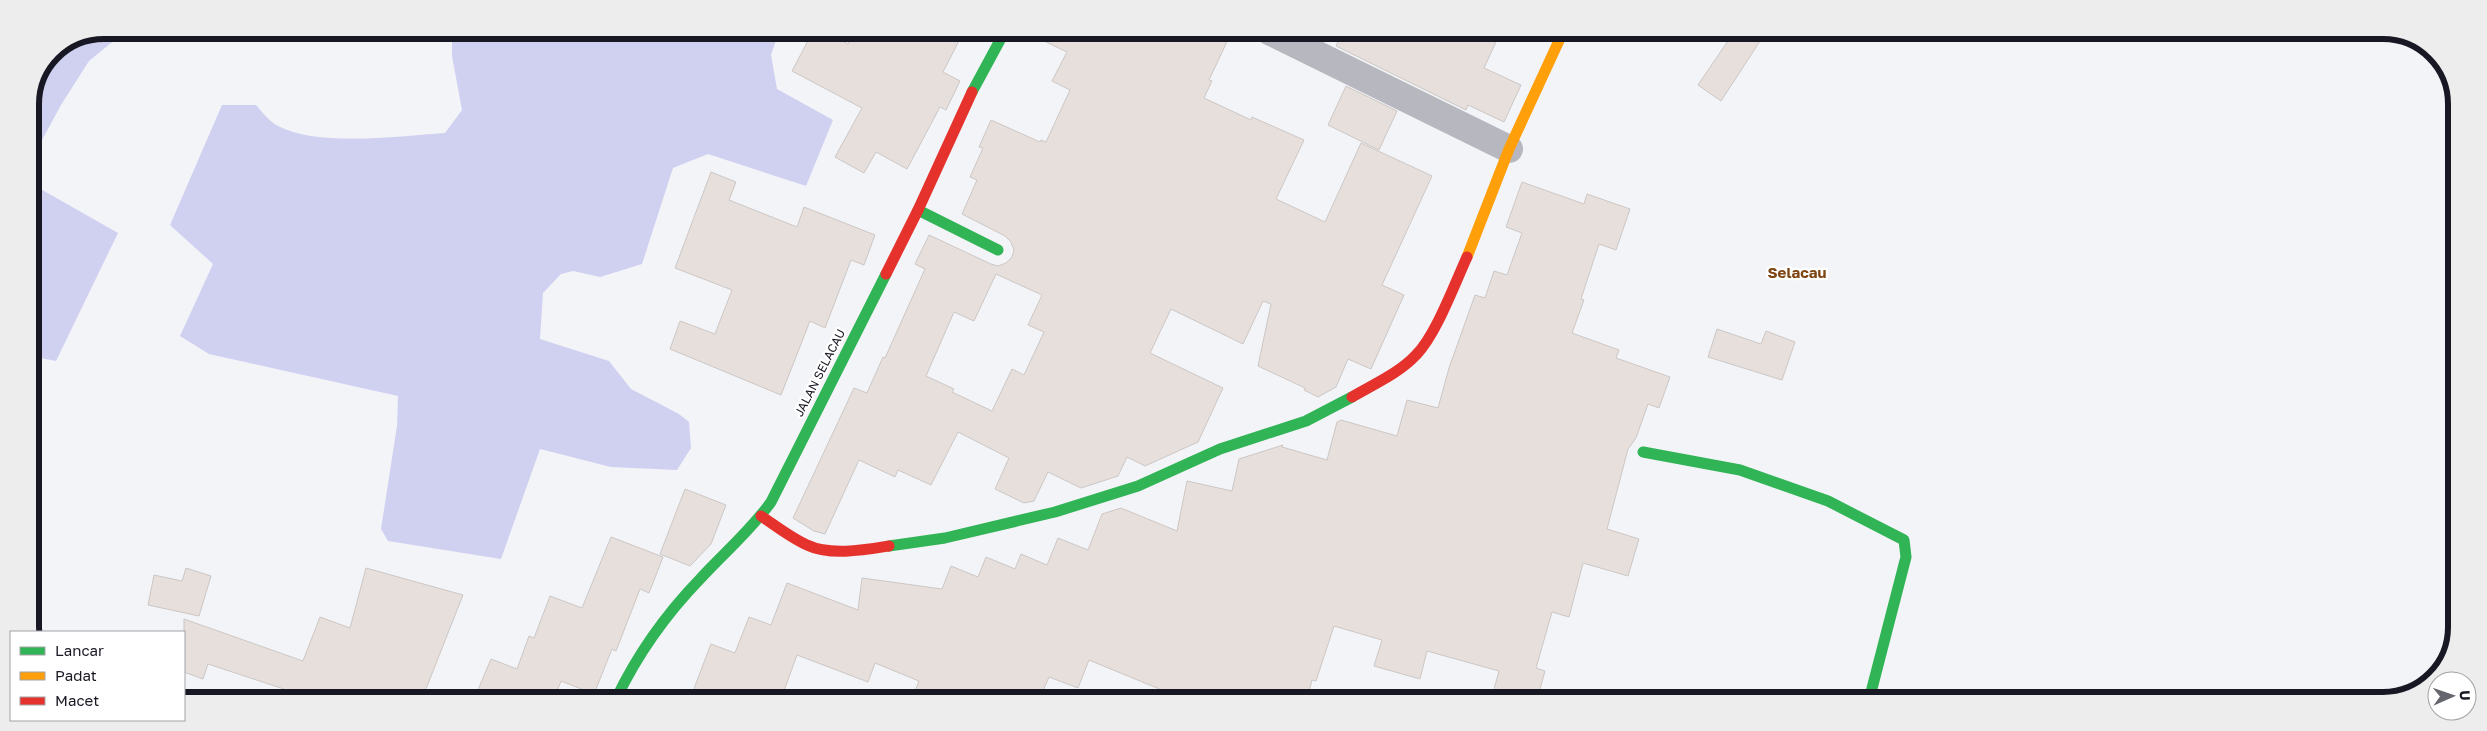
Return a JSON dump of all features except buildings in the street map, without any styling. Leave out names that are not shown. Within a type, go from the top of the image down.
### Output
[{"type":"street","name":"JALAN SELACAU","points":[[619,692],[626,674],[656,628],[761,516],[773,498],[918,210],[967,101],[1001,39]]},
{"type":"street","points":[[1285,39],[1510,149]]},
{"type":"street","points":[[761,516],[808,546],[825,550],[860,550],[945,538],[1055,512],[1138,486],[1220,449],[1306,421],[1392,375],[1417,354],[1439,318],[1461,270],[1510,149],[1560,39]]},
{"type":"street","points":[[918,210],[998,250]]},
{"type":"street","points":[[1644,452],[1740,470],[1828,501],[1904,540],[1906,557],[1871,692]]},
{"type":"shaded area","points":[[116,39],[89,61],[61,105],[39,145],[40,91],[50,68],[58,58],[79,44],[91,40]]},
{"type":"shaded area","points":[[452,39],[776,39],[771,55],[777,89],[833,120],[806,186],[708,154],[673,168],[642,264],[600,277],[573,271],[561,274],[543,293],[540,339],[609,361],[631,389],[679,414],[689,422],[691,448],[677,470],[611,467],[540,449],[501,559],[388,541],[381,529],[397,426],[398,396],[209,354],[180,336],[213,264],[170,225],[222,105],[256,105],[278,126],[314,136],[383,138],[445,133],[462,110],[452,56]]},
{"type":"shaded area","points":[[39,188],[118,233],[56,361],[39,358]]},
{"type":"traffic: fast","points":[[972,92],[1001,39]]},
{"type":"traffic: fast","points":[[918,210],[998,250]]},
{"type":"traffic: fast","points":[[620,692],[643,650],[665,620],[688,592],[755,522],[771,502],[886,274]]},
{"type":"traffic: fast","points":[[889,546],[945,538],[1055,512],[1138,486],[1220,449],[1306,421],[1352,397]]},
{"type":"traffic: fast","points":[[1643,452],[1740,470],[1828,501],[1904,540],[1906,557],[1871,692]]},
{"type":"traffic: slow","points":[[1467,257],[1509,149],[1560,39]]},
{"type":"traffic: jam","points":[[886,274],[918,210],[972,92]]},
{"type":"traffic: jam","points":[[1352,397],[1402,368],[1416,355],[1438,322],[1467,257]]},
{"type":"traffic: jam","points":[[761,516],[795,539],[816,548],[847,551],[889,546]]},
{"type":"district","name":"Selacau","points":[[1797,273]]}]
